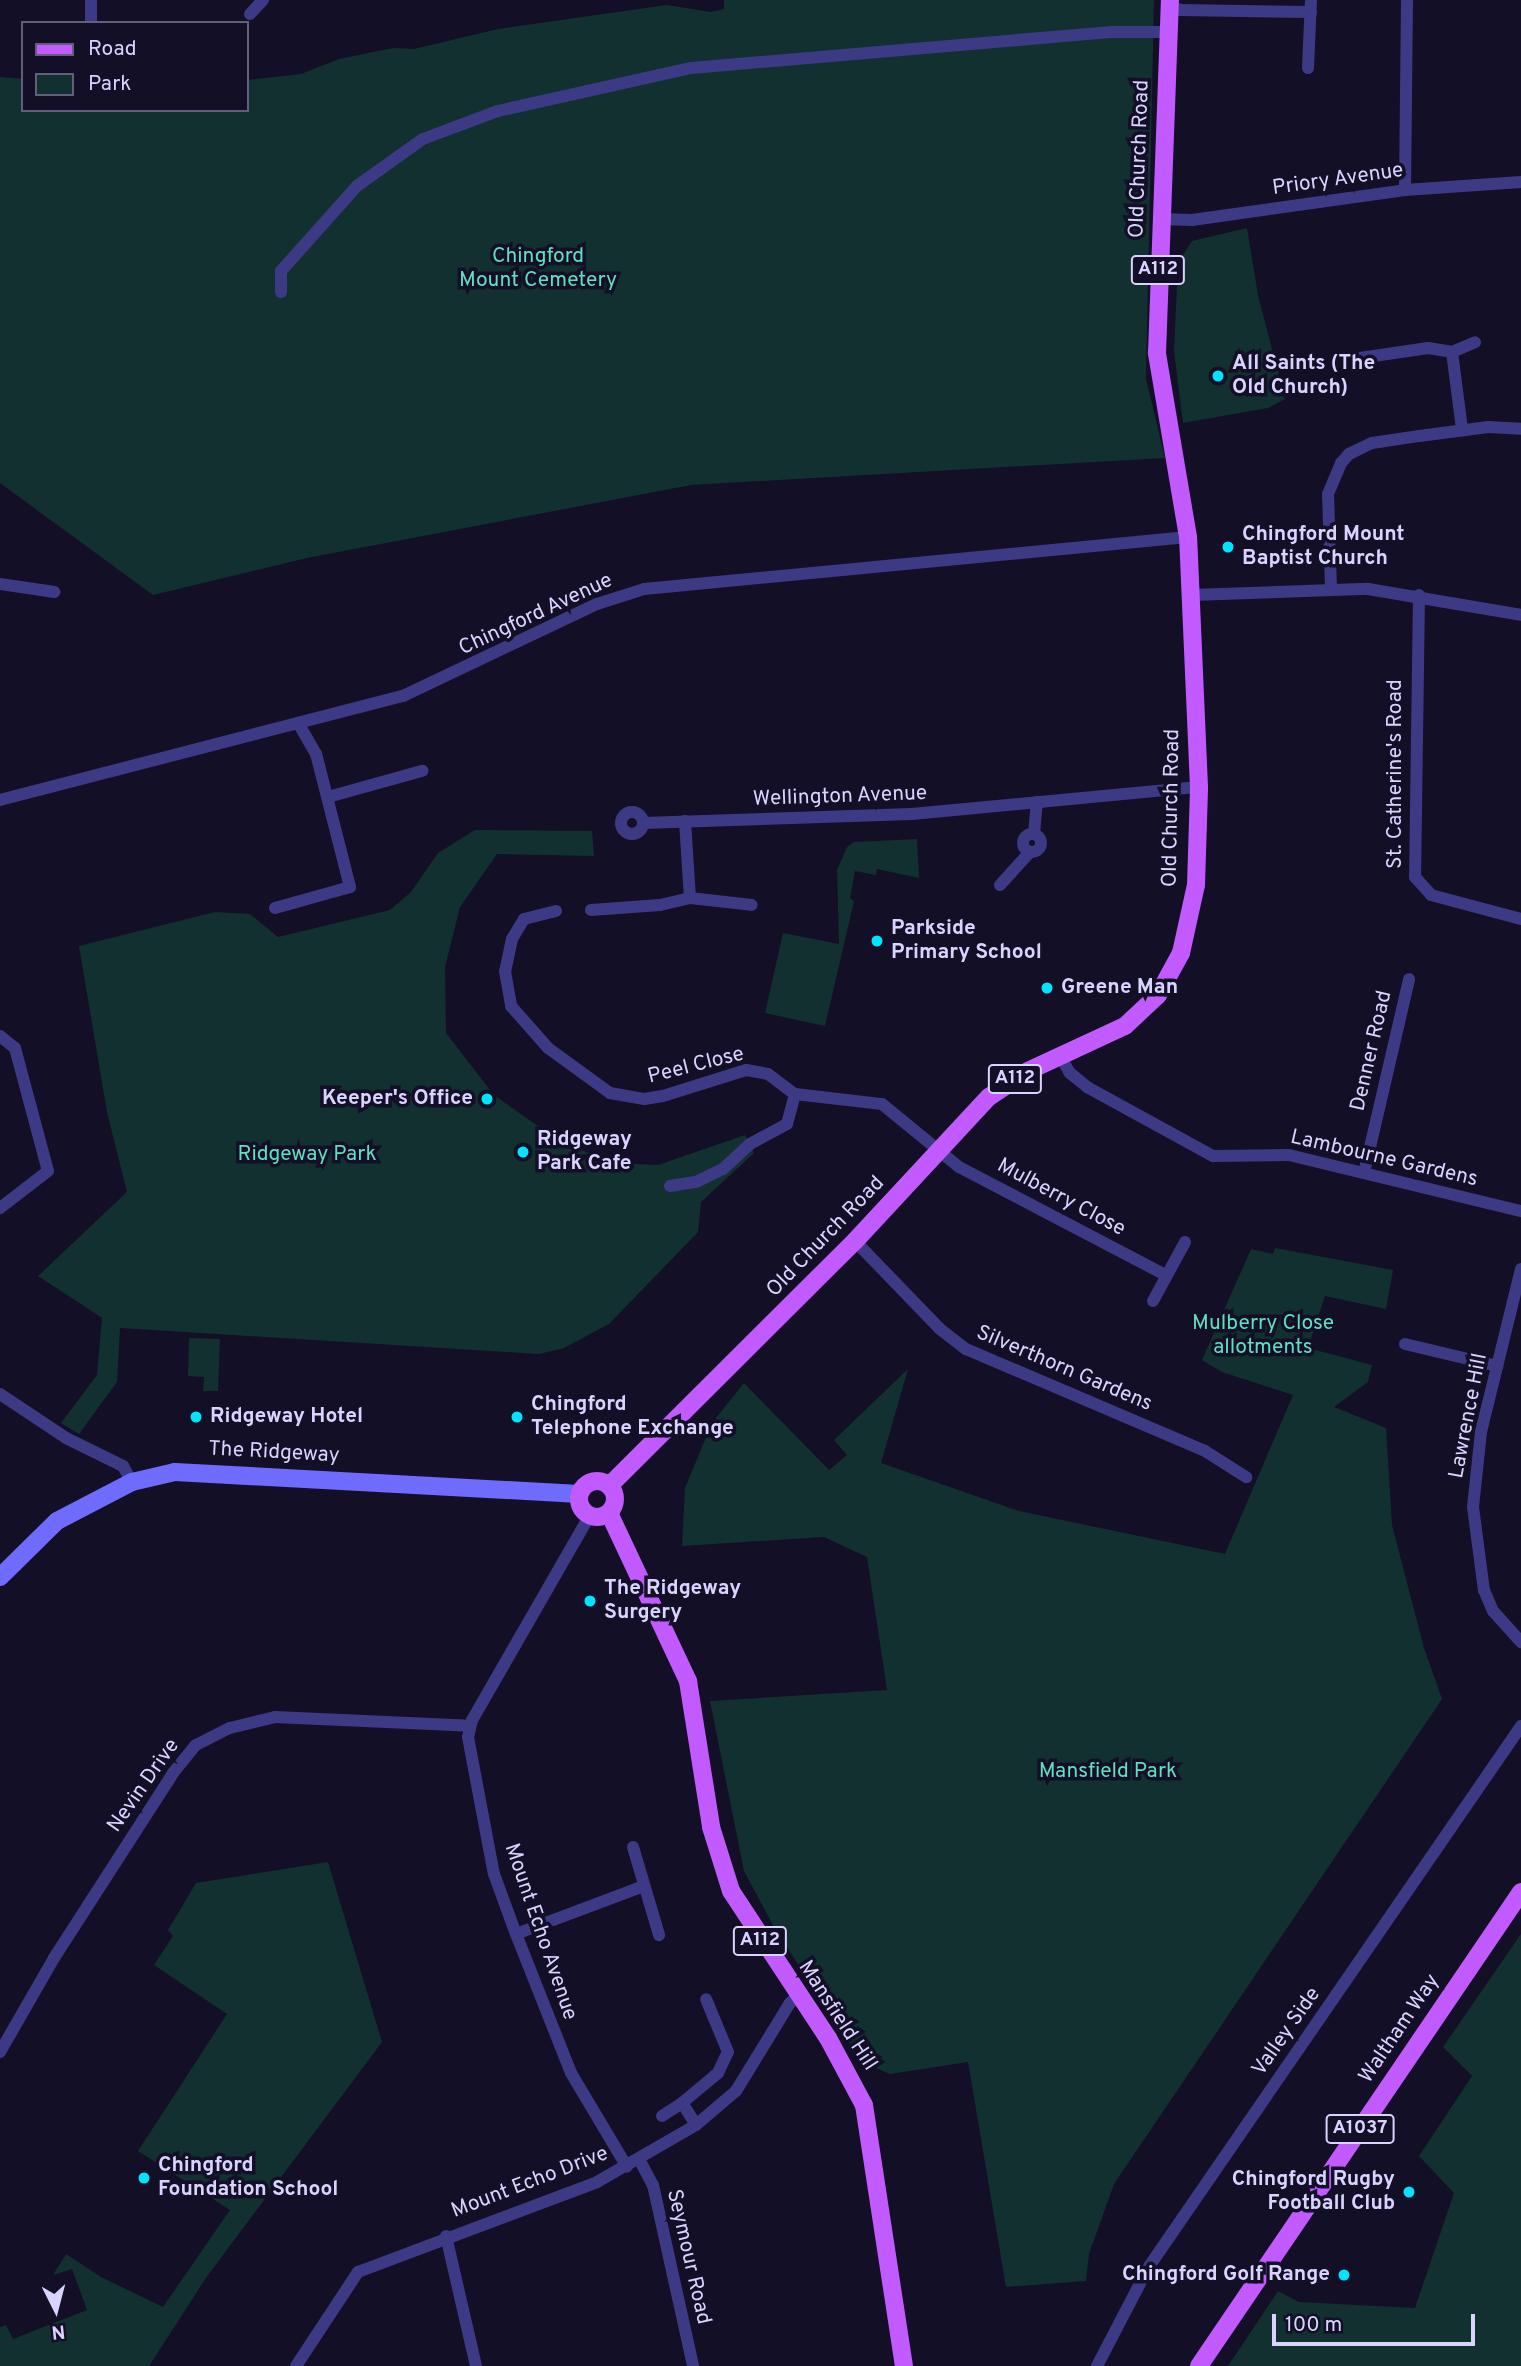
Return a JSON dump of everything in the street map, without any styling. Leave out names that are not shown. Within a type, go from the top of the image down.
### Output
[{"type":"main road","name":"Old Church Road","points":[[610,1485],[855,1241],[989,1097],[1060,1056],[1125,1026],[1144,1011],[1170,976],[1194,899],[1199,787],[1188,537],[1157,353],[1170,3]]},
{"type":"main road","name":"The Ridgeway","points":[[0,1577],[57,1521],[132,1482],[200,1471],[579,1494]]},
{"type":"main road","points":[[609,1513],[590,1515],[580,1505],[579,1494],[594,1480],[610,1485]]},
{"type":"main road","name":"A112","points":[[609,1513],[615,1497],[610,1485]]},
{"type":"main road","name":"Mansfield Hill","points":[[609,1513],[688,1681],[711,1828],[722,1871],[742,1913],[800,1994],[848,2071],[864,2105],[904,2366]]},
{"type":"main road","name":"Waltham Way","points":[[1199,2366],[1521,1892]]},
{"type":"street","points":[[91,0],[91,21]]},
{"type":"street","points":[[250,14],[262,0]]},
{"type":"street","points":[[1405,190],[1407,0]]},
{"type":"street","points":[[1170,3],[1180,10],[1311,6],[1308,68]]},
{"type":"street","points":[[281,292],[281,271],[358,186],[423,139],[498,111],[691,68],[1112,32],[1168,32]]},
{"type":"street","name":"Priory Avenue","points":[[1160,219],[1192,219],[1405,190],[1521,182]]},
{"type":"street","points":[[1353,359],[1428,348],[1452,352],[1475,342]]},
{"type":"street","points":[[1452,352],[1462,429]]},
{"type":"street","points":[[1331,588],[1328,494],[1340,463],[1372,443],[1462,429],[1521,429]]},
{"type":"street","name":"Chingford Avenue","points":[[0,800],[424,688],[597,604],[644,589],[1188,537]]},
{"type":"street","points":[[0,584],[54,592]]},
{"type":"street","points":[[1192,596],[1331,588],[1419,595],[1521,615]]},
{"type":"street","name":"St. Catherine's Road","points":[[1419,595],[1415,877],[1431,895],[1521,919]]},
{"type":"street","points":[[275,908],[350,887],[316,754],[298,723]]},
{"type":"street","points":[[327,797],[422,771]]},
{"type":"street","name":"Wellington Avenue","points":[[643,822],[912,814],[1199,787]]},
{"type":"street","points":[[1000,886],[1030,852],[1023,840],[1034,834],[1037,802]]},
{"type":"street","points":[[685,821],[690,898]]},
{"type":"street","points":[[591,910],[690,898],[752,905]]},
{"type":"street","name":"Peel Close","points":[[556,911],[524,919],[512,939],[505,971],[511,1006],[520,1021],[593,1083],[624,1097],[663,1096],[746,1070],[768,1074],[795,1094],[882,1104],[939,1153]]},
{"type":"street","name":"Denner Road","points":[[1364,1173],[1409,979]]},
{"type":"street","points":[[0,1036],[15,1048],[48,1171],[0,1208]]},
{"type":"street","name":"Lambourne Gardens","points":[[1060,1056],[1078,1081],[1213,1156],[1278,1154],[1521,1211]]},
{"type":"street","points":[[670,1186],[696,1182],[723,1168],[750,1144],[787,1124],[795,1094]]},
{"type":"street","name":"Mulberry Close","points":[[939,1153],[1166,1275]]},
{"type":"street","name":"Silverthorn Gardens","points":[[855,1241],[959,1345],[1205,1451],[1246,1477]]},
{"type":"street","points":[[1153,1301],[1185,1242]]},
{"type":"street","name":"Lawrence Hill","points":[[1521,1269],[1497,1366],[1476,1471],[1475,1536],[1493,1611],[1521,1642]]},
{"type":"street","points":[[1405,1344],[1497,1366]]},
{"type":"street","points":[[0,1394],[66,1438],[123,1466],[132,1482]]},
{"type":"street","points":[[470,1726],[590,1515]]},
{"type":"street","name":"Nevin Drive","points":[[0,2052],[54,1958],[173,1773],[196,1745],[230,1728],[275,1717],[470,1726]]},
{"type":"street","name":"Mount Echo Avenue","points":[[470,1726],[494,1874],[570,2073],[627,2166]]},
{"type":"street","name":"Valley Side","points":[[1097,2366],[1147,2267],[1521,1726]]},
{"type":"street","points":[[633,1847],[659,1935]]},
{"type":"street","points":[[516,1934],[644,1886]]},
{"type":"street","name":"Mount Echo Drive","points":[[296,2366],[358,2272],[446,2236],[597,2182],[696,2125],[736,2091],[790,2003],[800,1994]]},
{"type":"street","points":[[662,2116],[718,2073],[728,2052],[706,1999]]},
{"type":"street","points":[[682,2103],[696,2125]]},
{"type":"street","name":"Seymour Road","points":[[639,2159],[653,2185],[693,2366]]},
{"type":"street","points":[[446,2236],[476,2366]]},
{"type":"green space","name":"Chingford Mount Cemetery","points":[[724,0],[1154,0],[1146,379],[1165,458],[691,485],[307,558],[153,595],[0,483],[0,77],[21,79],[21,112],[248,112],[248,80],[301,74],[339,59],[393,48],[414,49],[498,29],[667,5],[711,12],[724,9]]},
{"type":"green space","points":[[1247,228],[1258,295],[1285,399],[1268,408],[1183,423],[1174,351],[1178,263],[1192,241]]},
{"type":"green space","name":"Ridgeway Park","points":[[475,830],[592,831],[594,856],[497,854],[460,907],[445,967],[446,1033],[494,1095],[552,1136],[610,1163],[658,1165],[745,1135],[754,1153],[701,1202],[698,1232],[609,1324],[564,1348],[539,1354],[120,1328],[117,1382],[79,1434],[61,1423],[97,1375],[102,1318],[38,1276],[127,1192],[107,1112],[79,946],[215,912],[250,914],[278,937],[390,910],[411,892],[438,853]]},
{"type":"green space","points":[[917,839],[919,878],[877,869],[876,875],[855,871],[850,898],[854,901],[825,1026],[765,1013],[783,933],[839,944],[837,870],[847,847],[854,842]]},
{"type":"green space","name":"Mansfield Park","points":[[1275,1248],[1393,1270],[1386,1309],[1325,1296],[1308,1348],[1372,1365],[1368,1382],[1334,1407],[1386,1428],[1392,1525],[1424,1648],[1442,1699],[1114,2184],[1089,2254],[1086,2281],[1006,2287],[968,2062],[890,2074],[862,2062],[775,1929],[744,1871],[710,1701],[887,1690],[867,1557],[824,1537],[682,1546],[685,1488],[712,1423],[744,1383],[829,1470],[847,1455],[834,1440],[908,1369],[881,1463],[1019,1511],[1225,1554],[1293,1395],[1222,1372],[1202,1360],[1251,1249],[1273,1254]]},
{"type":"green space","points":[[189,1338],[220,1339],[218,1391],[203,1391],[204,1377],[188,1376]]},
{"type":"green space","points":[[328,1862],[382,2042],[208,2275],[149,2366],[0,2366],[0,2327],[6,2325],[13,2339],[87,2310],[72,2269],[53,2275],[66,2254],[101,2277],[163,2307],[230,2210],[138,2151],[227,2014],[154,1965],[173,1936],[168,1930],[196,1883]]},
{"type":"green space","points":[[1521,1934],[1521,2366],[1228,2366],[1278,2291],[1299,2302],[1415,2308],[1454,2193],[1419,2156],[1472,2076],[1443,2047]]},
{"type":"place","name":"All Saints (The Old Church)","points":[[1218,376]]},
{"type":"place","name":"Chingford Mount Baptist Church","points":[[1228,547]]},
{"type":"place","name":"Parkside Primary School","points":[[877,941]]},
{"type":"place","name":"Greene Man","points":[[1047,988]]},
{"type":"place","name":"Keeper's Office","points":[[487,1099]]},
{"type":"place","name":"Ridgeway Park Cafe","points":[[523,1152]]},
{"type":"place","name":"Ridgeway Hotel","points":[[196,1417]]},
{"type":"place","name":"Chingford Telephone Exchange","points":[[517,1417]]},
{"type":"place","name":"The Ridgeway Surgery","points":[[590,1601]]},
{"type":"place","name":"Chingford Foundation School","points":[[144,2178]]},
{"type":"place","name":"Chingford Rugby Football Club","points":[[1409,2192]]},
{"type":"place","name":"Chingford Golf Range","points":[[1344,2275]]},
{"type":"park label","name":"Mulberry Close allotments","points":[[1263,1336]]}]
